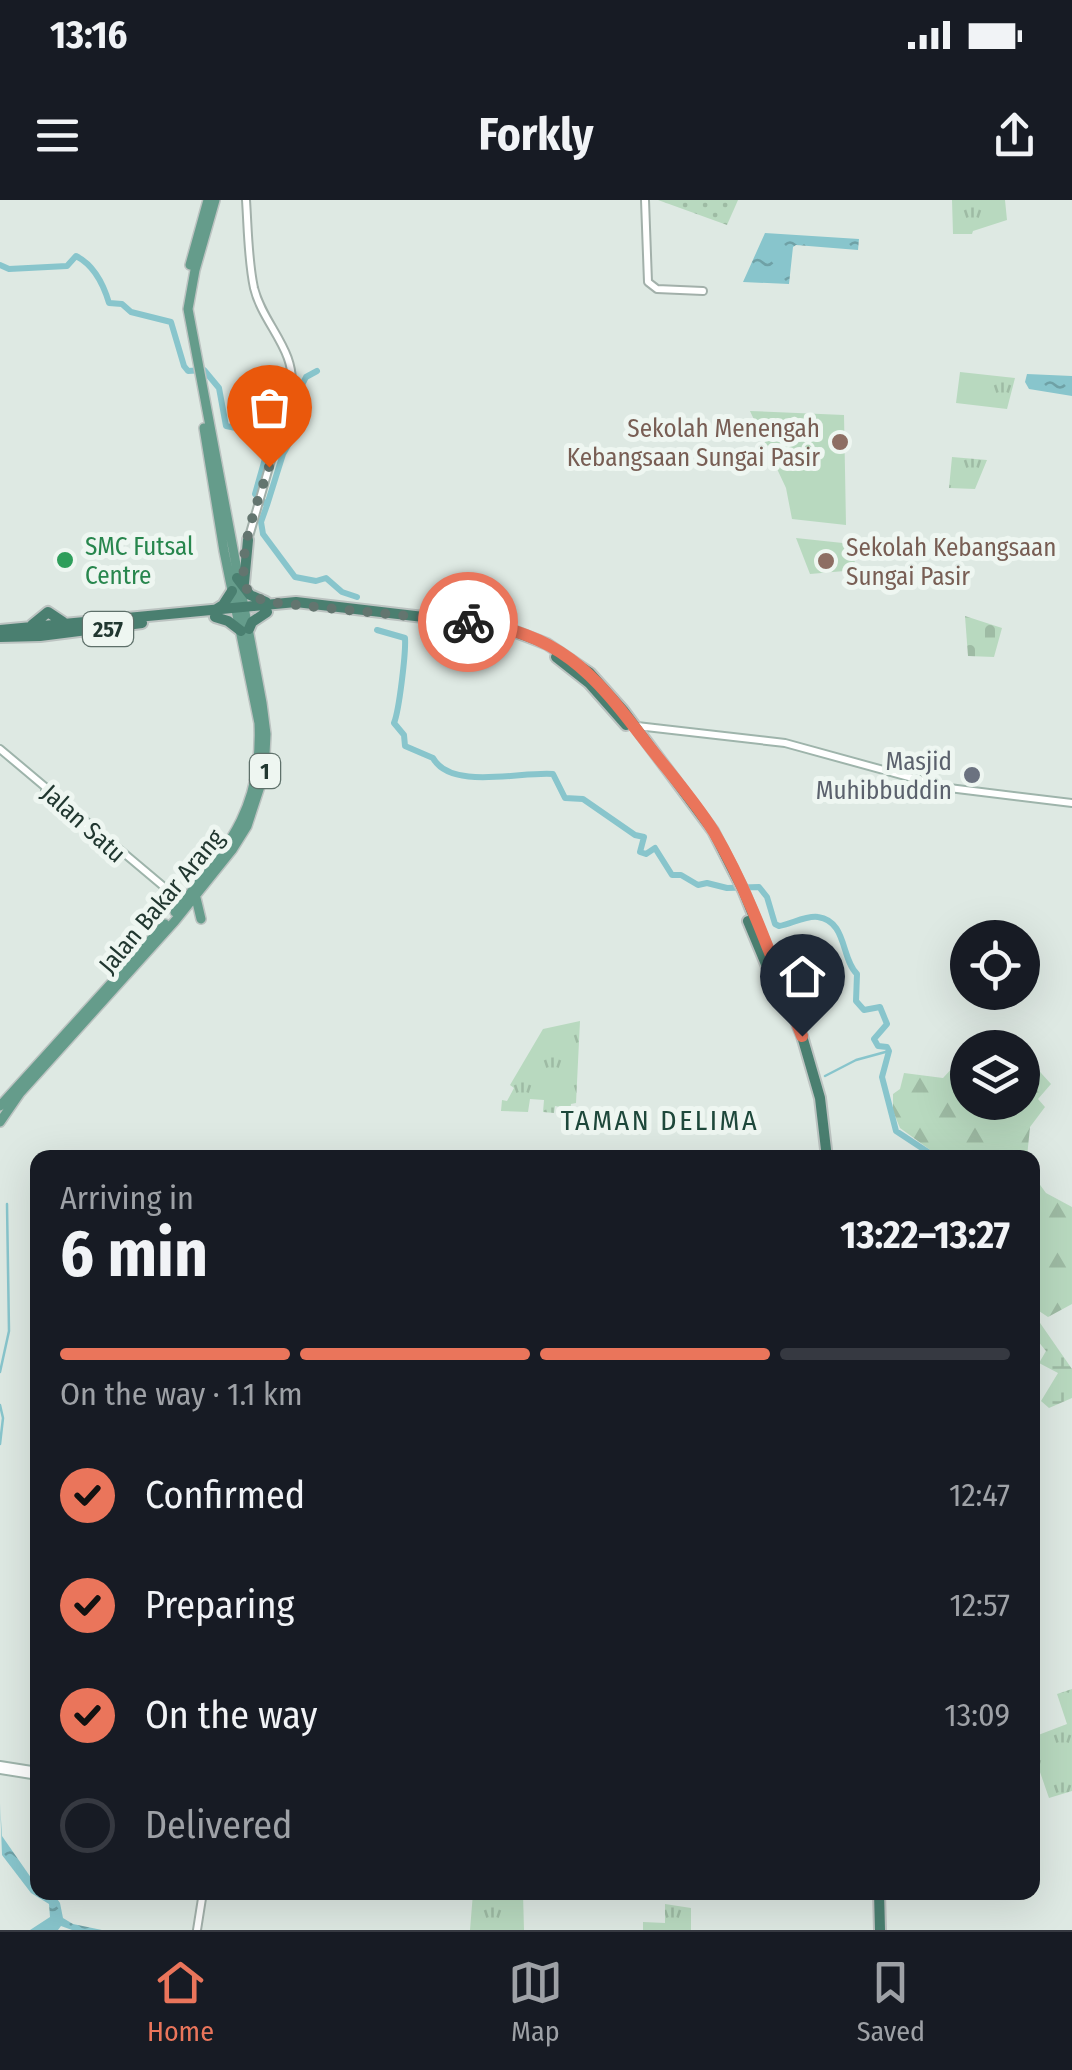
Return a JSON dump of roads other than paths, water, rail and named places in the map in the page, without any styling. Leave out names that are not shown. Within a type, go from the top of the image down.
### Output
[{"type":"highway","points":[[247,592],[243,576],[248,540]]},
{"type":"highway","points":[[238,578],[247,592],[262,601],[288,603]]},
{"type":"highway","points":[[232,591],[214,614],[245,630],[266,612]]},
{"type":"highway","name":"257","points":[[0,634],[107,629],[288,603],[477,623],[522,633],[568,656],[590,673],[697,819],[733,876]]},
{"type":"highway","name":"257","points":[[240,611],[297,609],[476,628],[514,637],[578,672],[646,742],[704,817],[740,892],[809,1058],[824,1119],[824,1150]]},
{"type":"highway","points":[[27,628],[48,612],[66,624]]},
{"type":"highway","name":"257","points":[[0,634],[66,624],[214,614]]},
{"type":"highway","points":[[0,634],[41,631],[49,626],[60,630],[107,629]]},
{"type":"highway","points":[[646,742],[652,727]]},
{"type":"highway","points":[[876,1900],[876,1930]]},
{"type":"main road","name":"Jalan Bakar Arang","points":[[208,200],[183,312],[238,578],[240,611]]},
{"type":"main road","name":"Jalan Bakar Arang","points":[[194,362],[189,300],[216,200]]},
{"type":"main road","points":[[234,562],[248,540],[293,376],[291,362],[254,290],[246,200]]},
{"type":"main road","points":[[645,200],[648,282],[656,289],[702,291]]},
{"type":"main road","name":"Jalan Bakar Arang","points":[[0,1122],[20,1093],[181,905],[242,824],[258,770],[259,723],[245,630],[232,591],[197,377]]},
{"type":"main road","points":[[230,542],[241,546],[248,540]]},
{"type":"main road","points":[[629,725],[796,744],[950,788],[1072,804]]},
{"type":"main road","name":"Jalan Satu","points":[[0,749],[181,905]]},
{"type":"main road","name":"Jalan Bakar Arang","points":[[0,1106],[181,905]]},
{"type":"main road","points":[[181,905],[196,907],[199,921],[186,918],[181,905]]},
{"type":"main road","points":[[0,1767],[30,1773]]},
{"type":"main road","points":[[197,1930],[202,1900]]},
{"type":"water","points":[[765,233],[859,239],[858,250],[796,245],[789,284],[743,282]]},
{"type":"water","points":[[1027,374],[1072,376],[1072,396],[1029,389],[1025,382]]},
{"type":"water","points":[[0,1803],[2,1836],[30,1876],[30,1892],[2,1855]]},
{"type":"water","points":[[42,1900],[58,1900],[63,1918],[73,1924],[102,1930],[61,1926],[58,1930],[30,1930],[50,1917],[49,1904]]},
{"type":"waterway","points":[[0,265],[9,269],[67,266],[76,256],[97,276],[109,303],[171,322],[184,366],[188,371],[204,370],[219,388],[226,426],[266,434],[270,441],[255,494],[267,505],[261,522],[263,534],[295,577],[316,581],[326,578],[342,592],[357,597]]},
{"type":"waterway","points":[[267,505],[283,454],[293,437],[302,385],[306,377],[317,371]]},
{"type":"waterway","points":[[377,630],[405,638],[394,723],[404,735],[405,746],[433,758],[455,774],[553,774],[565,798],[583,799],[635,835],[644,837],[640,852],[646,854],[655,848],[672,875],[681,875],[698,885],[759,887],[779,926],[814,917],[834,925],[857,974],[856,1001],[864,1010],[880,1007],[887,1024],[874,1039],[889,1051],[882,1077],[896,1131],[925,1150]]},
{"type":"waterway","points":[[825,1076],[856,1060],[889,1051]]},
{"type":"waterway","points":[[0,1372],[9,1331],[7,1204]]},
{"type":"waterway","points":[[0,1405],[0,1444]]},
{"type":"place","name":"Sekolah Menengah Kebangsaan Sungai Pasir","points":[[840,442]]},
{"type":"place","name":"SMC Futsal Centre","points":[[65,560]]},
{"type":"place","name":"Sekolah Kebangsaan Sungai Pasir","points":[[826,561]]},
{"type":"place","name":"Masjid Muhibbuddin","points":[[972,775]]},
{"type":"district","name":"TAMAN DELIMA","points":[[660,1120]]}]
